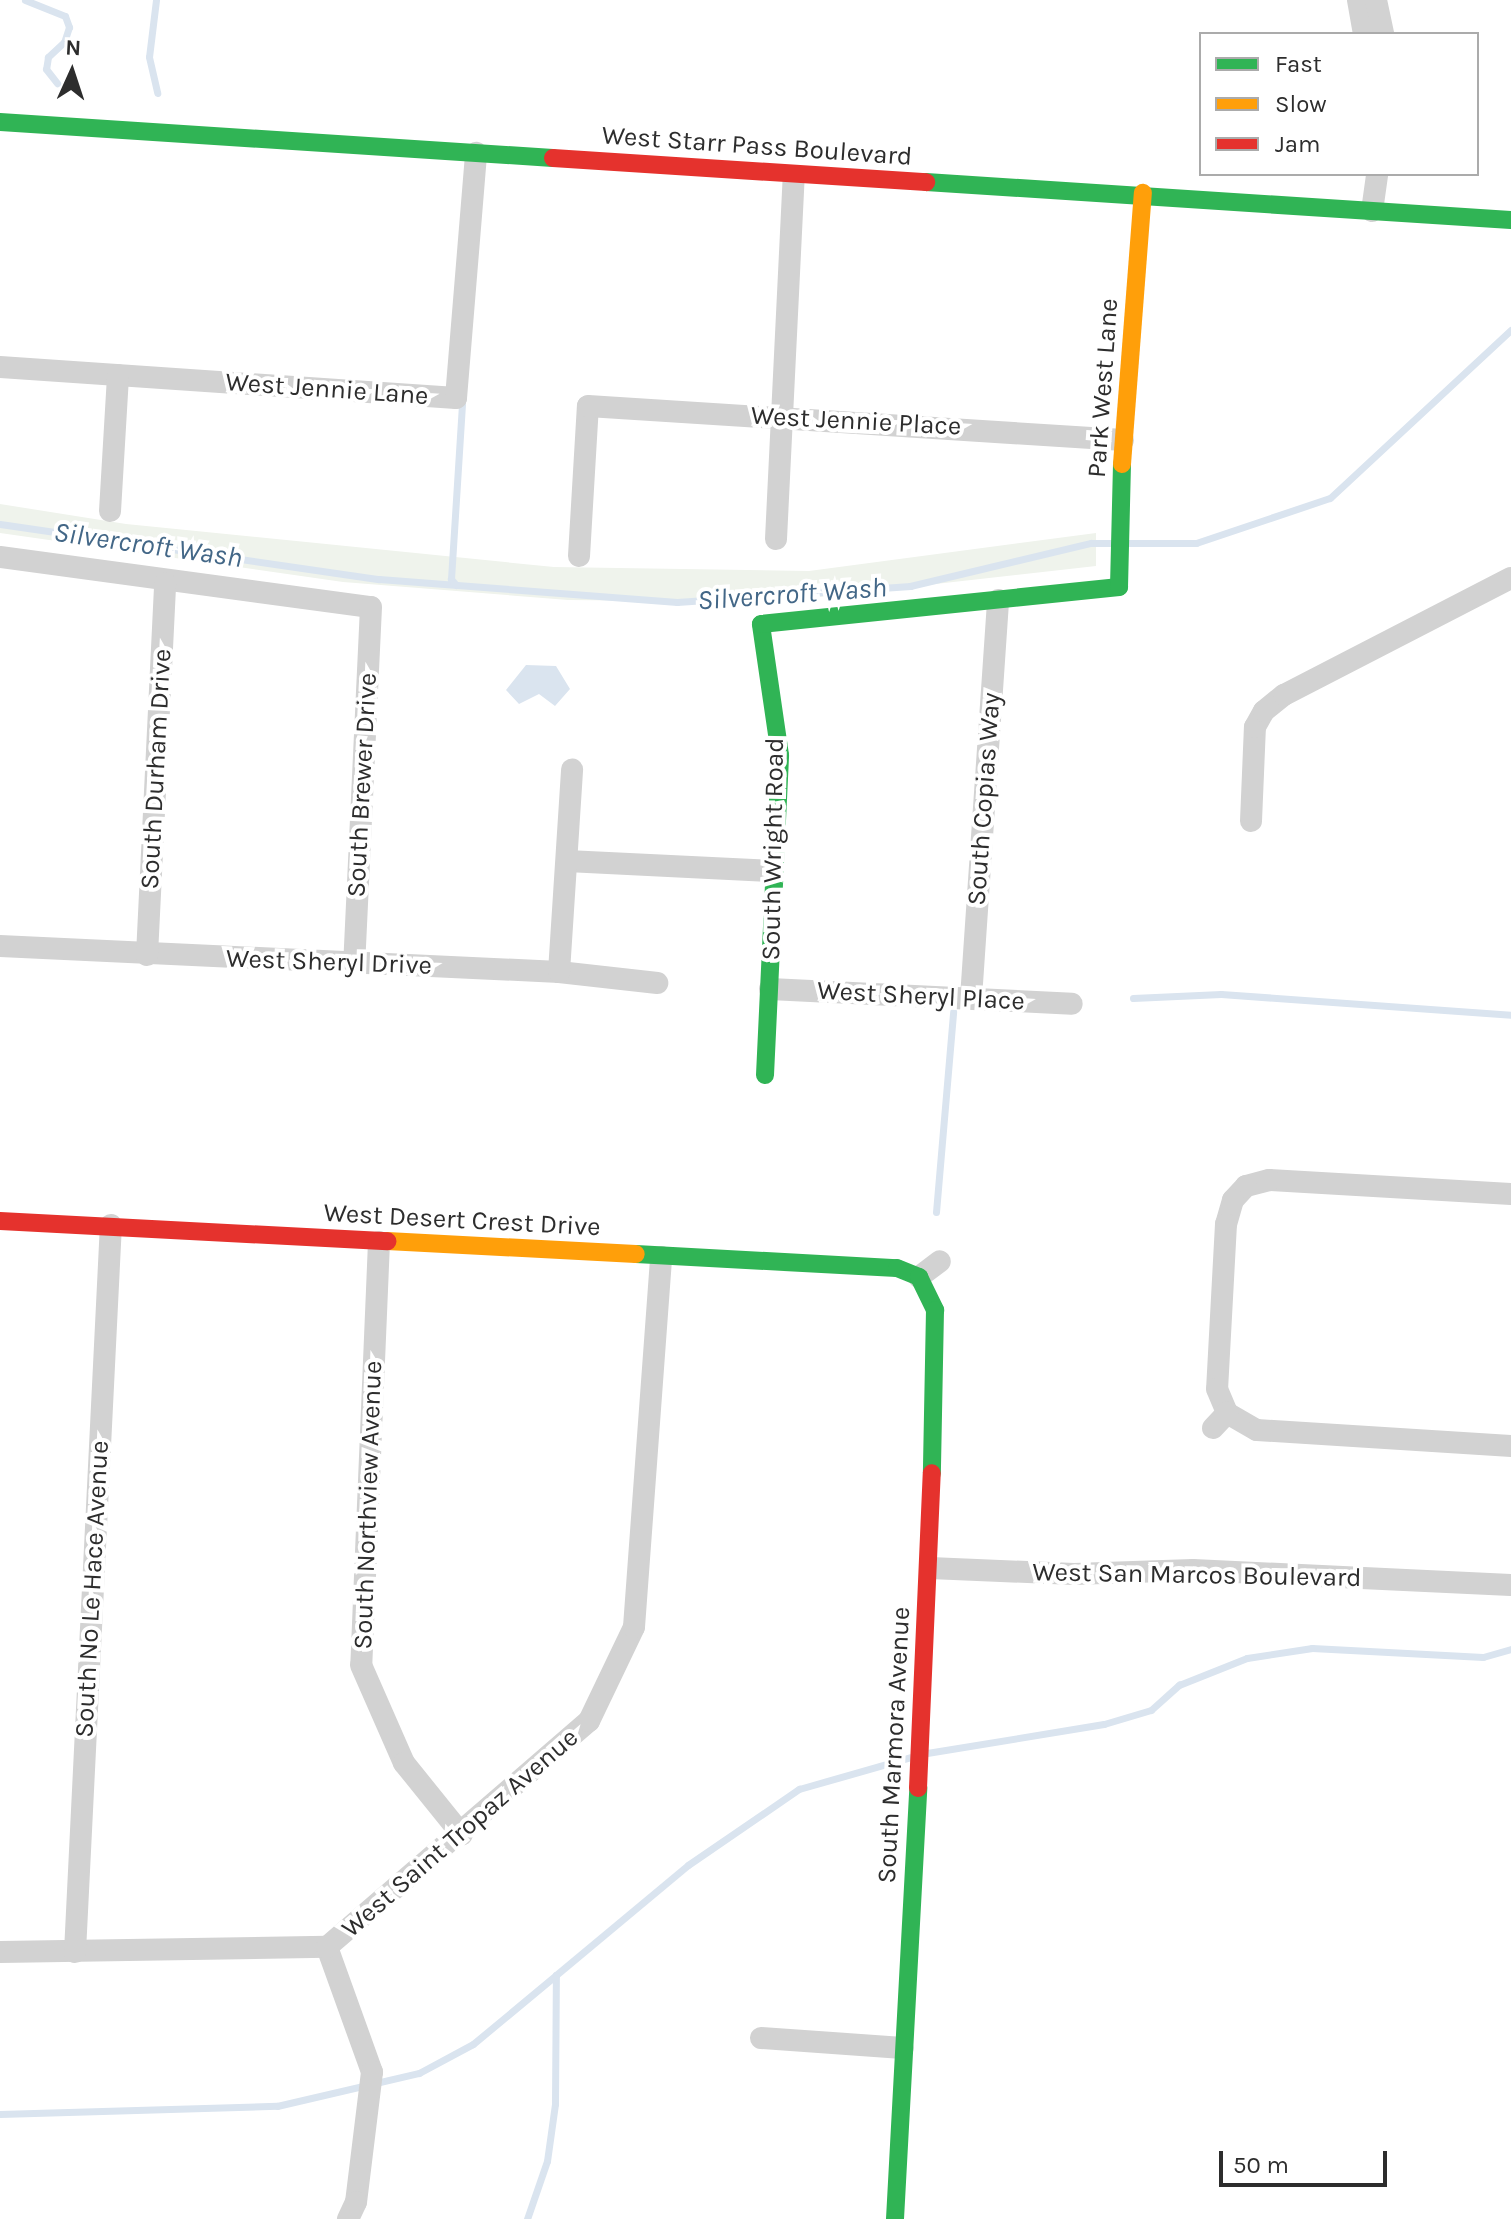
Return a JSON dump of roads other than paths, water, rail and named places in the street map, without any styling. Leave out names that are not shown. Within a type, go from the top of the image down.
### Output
[{"type":"street","points":[[1358,0],[1364,32]]},
{"type":"street","points":[[1376,0],[1383,32]]},
{"type":"street","name":"West Starr Pass Boulevard","points":[[0,122],[794,177],[1143,193],[1511,220]]},
{"type":"street","name":"West Jennie Lane","points":[[0,367],[456,398],[476,153]]},
{"type":"street","points":[[1372,211],[1377,176]]},
{"type":"street","points":[[776,539],[794,177]]},
{"type":"street","name":"Park West Lane","points":[[998,600],[1119,587],[1123,440],[1143,193]]},
{"type":"street","points":[[110,511],[118,375]]},
{"type":"street","name":"West Jennie Place","points":[[579,556],[588,406],[1123,440]]},
{"type":"street","points":[[0,557],[165,583]]},
{"type":"street","points":[[1251,821],[1258,708],[1511,578]]},
{"type":"street","name":"South Brewer Drive","points":[[165,583],[371,607],[354,962]]},
{"type":"street","name":"South Durham Drive","points":[[147,955],[165,583]]},
{"type":"street","name":"South Wright Road","points":[[765,1075],[770,989],[771,871],[780,755],[761,624],[998,600]]},
{"type":"street","name":"South Copias Way","points":[[971,998],[998,600]]},
{"type":"street","points":[[559,972],[572,769]]},
{"type":"street","points":[[567,861],[771,871]]},
{"type":"street","name":"West Sheryl Drive","points":[[0,946],[559,972],[657,983]]},
{"type":"street","name":"West Sheryl Place","points":[[770,989],[1072,1004]]},
{"type":"street","points":[[1511,1194],[1240,1179],[1226,1224],[1217,1389],[1220,1420],[1257,1430],[1511,1446]]},
{"type":"street","name":"West Desert Crest Drive","points":[[0,1221],[897,1268],[919,1277]]},
{"type":"street","name":"South No Le Hace Avenue","points":[[75,1952],[111,1225]]},
{"type":"street","name":"South Northview Avenue","points":[[379,1242],[361,1665],[404,1763],[462,1835]]},
{"type":"street","name":"West Saint Tropaz Avenue","points":[[0,1952],[327,1947],[462,1835],[589,1721],[634,1627],[661,1257]]},
{"type":"street","points":[[919,1277],[940,1261]]},
{"type":"street","name":"South Marmora Avenue","points":[[895,2219],[930,1568],[935,1310],[919,1277]]},
{"type":"street","name":"West San Marcos Boulevard","points":[[930,1568],[1074,1574],[1193,1570],[1511,1585]]},
{"type":"street","points":[[327,1947],[372,2072],[356,2202],[348,2219]]},
{"type":"street","points":[[761,2038],[903,2048]]},
{"type":"waterway","points":[[25,0],[65,16],[69,27],[64,42],[48,57],[46,69],[57,83]]},
{"type":"waterway","points":[[156,0],[149,57],[157,93]]},
{"type":"waterway","name":"Silvercroft Wash","points":[[1128,543],[1196,543],[1330,498],[1511,330]]},
{"type":"waterway","points":[[456,585],[451,579],[462,404]]},
{"type":"waterway","name":"Silvercroft Wash","points":[[0,524],[379,579],[677,602],[910,586],[1091,543],[1111,543]]},
{"type":"waterway","points":[[1133,998],[1221,994],[1511,1015]]},
{"type":"waterway","points":[[936,1212],[953,1012]]},
{"type":"waterway","points":[[927,1753],[1104,1724],[1151,1710],[1179,1685],[1247,1658],[1312,1648],[1483,1657],[1511,1649]]},
{"type":"waterway","points":[[527,2219],[547,2161],[555,2104],[556,1975],[688,1865],[799,1789],[911,1757]]},
{"type":"waterway","points":[[0,2114],[277,2106],[419,2073],[473,2044],[556,1975]]}]
